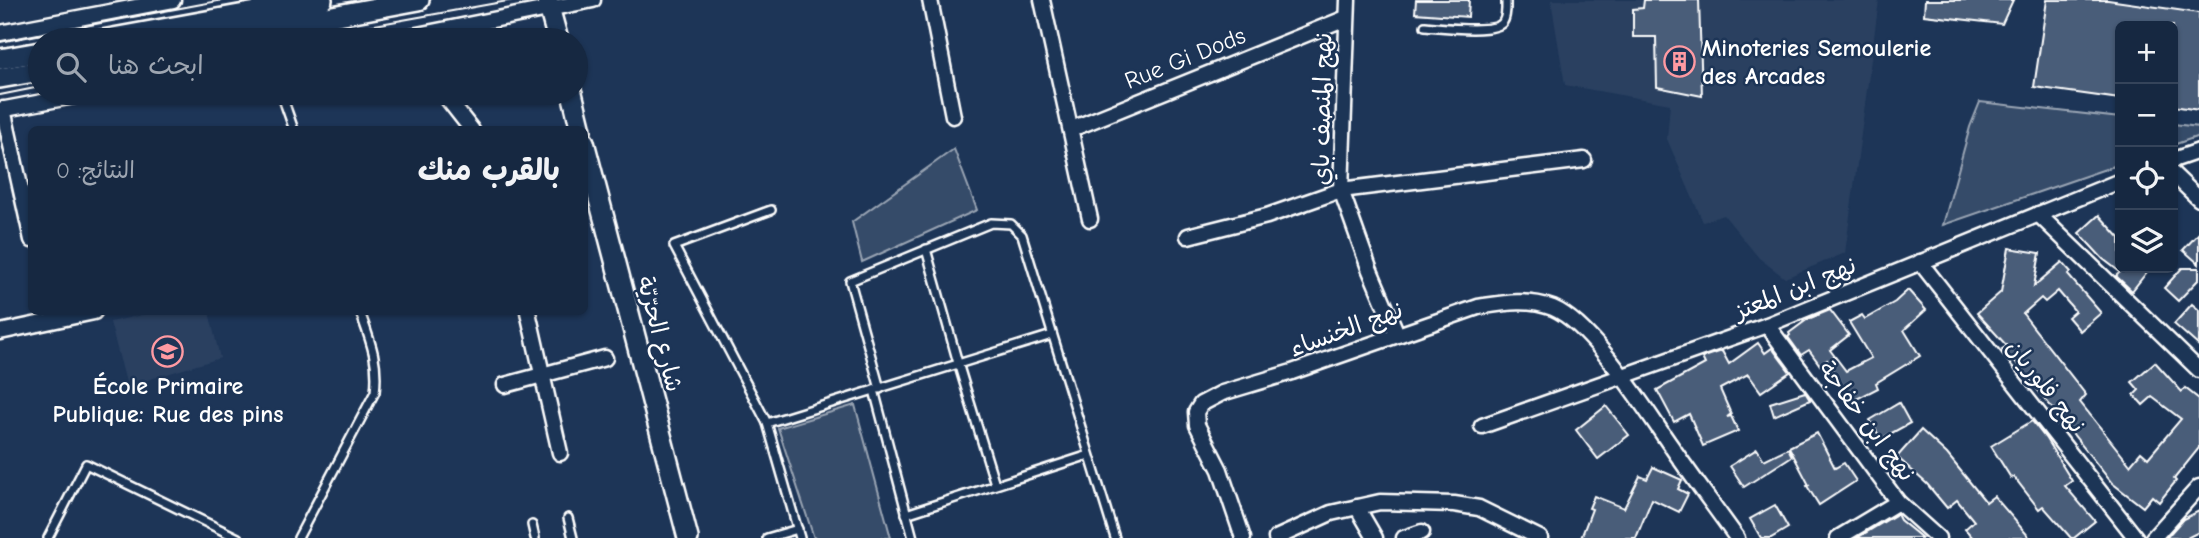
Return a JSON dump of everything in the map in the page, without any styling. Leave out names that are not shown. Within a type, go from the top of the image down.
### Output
[{"type":"main road","points":[[168,28],[322,0]]},
{"type":"main road","points":[[268,28],[419,0]]},
{"type":"main road","points":[[548,5],[555,28]]},
{"type":"main road","points":[[0,71],[28,58]]},
{"type":"main road","points":[[0,71],[28,71]]},
{"type":"main road","points":[[575,105],[580,126]]},
{"type":"main road","name":"شارع الحرّيّة","points":[[588,157],[688,538]]},
{"type":"street","points":[[0,33],[173,0]]},
{"type":"street","points":[[449,28],[548,5],[593,0]]},
{"type":"street","points":[[930,0],[953,116]]},
{"type":"street","points":[[1042,0],[1090,219]]},
{"type":"street","name":"نهج المنصف باي","points":[[1348,0],[1341,190],[1368,268],[1397,334]]},
{"type":"street","name":"Rue Gi Dods","points":[[1079,125],[1346,18]]},
{"type":"street","points":[[28,105],[2,110],[28,223]]},
{"type":"street","points":[[452,105],[469,126]]},
{"type":"street","points":[[2178,158],[2199,151]]},
{"type":"street","points":[[1188,236],[1267,216],[1341,190],[1584,160]]},
{"type":"street","points":[[2178,179],[2199,199]]},
{"type":"street","name":"نهج ابن المعتز","points":[[1482,426],[1768,325],[2115,183]]},
{"type":"street","points":[[2038,214],[2199,370]]},
{"type":"street","name":"نهج فلوريان","points":[[1920,262],[2136,538]]},
{"type":"street","name":"نهج الخنساء","points":[[1243,538],[1220,470],[1197,425],[1196,412],[1201,404],[1222,393],[1292,373],[1478,307],[1509,302],[1530,302],[1553,308],[1569,318],[1623,377],[1737,538]]},
{"type":"street","points":[[0,332],[48,317],[66,315]]},
{"type":"street","points":[[529,315],[560,453]]},
{"type":"street","name":"نهج ابن خفاجة","points":[[1768,325],[1898,502],[1938,538]]},
{"type":"street","points":[[505,385],[605,358]]},
{"type":"street","points":[[2153,538],[2199,487]]},
{"type":"street","points":[[1276,538],[1313,520],[1380,502],[1454,504],[1479,509],[1540,538]]},
{"type":"street","points":[[1838,538],[1898,502]]},
{"type":"street","points":[[1357,507],[1375,538]]},
{"type":"street","points":[[1404,538],[1422,532]]},
{"type":"lane","points":[[1425,26],[1487,29],[1499,26],[1504,22],[1506,0]]},
{"type":"lane","points":[[285,105],[293,126]]},
{"type":"lane","points":[[771,210],[674,246],[767,422],[800,538]]},
{"type":"lane","points":[[914,538],[849,281],[991,223],[1011,224],[1022,235],[1115,538]]},
{"type":"lane","points":[[926,249],[995,484]]},
{"type":"lane","points":[[298,538],[375,391],[378,374],[374,351],[361,315]]},
{"type":"lane","points":[[767,422],[1052,335]]},
{"type":"lane","points":[[906,514],[1089,455]]},
{"type":"lane","points":[[48,538],[86,464],[238,538]]},
{"type":"lane","points":[[568,518],[573,538]]},
{"type":"lane","points":[[531,525],[535,538]]},
{"type":"lane","points":[[767,538],[798,529]]},
{"type":"shaded area","points":[[1551,0],[1879,0],[1845,253],[1785,278],[1759,258],[1724,215],[1703,222],[1667,139],[1670,104],[1565,85]]},
{"type":"shaded area","points":[[1980,102],[2115,117],[2115,166],[1943,225],[1970,127]]},
{"type":"shaded area","points":[[2178,125],[2199,127],[2199,136],[2178,143]]},
{"type":"shaded area","points":[[954,149],[977,210],[862,262],[852,222]]},
{"type":"shaded area","name":"École Primaire Publique: Rue des pins","points":[[142,315],[210,315],[220,358],[127,386],[110,322]]},
{"type":"shaded area","points":[[855,405],[891,538],[814,538],[778,428]]},
{"type":"building","points":[[1416,0],[1469,0],[1468,17],[1415,13]]},
{"type":"building","name":"Minoteries Semoulerie des Arcades","points":[[1644,0],[1699,0],[1702,96],[1657,87],[1656,37],[1633,37],[1633,9],[1643,8]]},
{"type":"building","points":[[1925,0],[2013,0],[2002,24],[1924,15]]},
{"type":"building","points":[[2047,0],[2108,0],[2199,13],[2199,110],[2178,107],[2178,21],[2115,21],[2115,98],[2034,87]]},
{"type":"building","points":[[2099,215],[2115,233],[2115,268],[2103,259],[2079,233]]},
{"type":"building","points":[[2199,233],[2199,264],[2183,250]]},
{"type":"building","points":[[2009,248],[2040,253],[2034,286],[2062,262],[2071,272],[2068,275],[2101,313],[2080,331],[2068,317],[2075,311],[2058,291],[2045,302],[2041,298],[2023,314],[2086,395],[2080,402],[2130,465],[2141,452],[2148,458],[2181,419],[2152,397],[2143,405],[2134,395],[2139,390],[2132,382],[2155,362],[2182,392],[2185,388],[2199,399],[2199,448],[2159,502],[2152,496],[2143,507],[2112,483],[2014,360],[2012,362],[2002,349],[2007,346],[1977,313],[2001,292]]},
{"type":"building","points":[[2182,268],[2199,268],[2199,279],[2178,301],[2164,288]]},
{"type":"building","points":[[2119,273],[2146,273],[2132,291],[2116,276]]},
{"type":"building","points":[[1908,290],[1926,310],[1904,330],[1920,356],[1876,383],[1878,388],[1849,403],[1827,360],[1820,365],[1809,350],[1801,355],[1788,337],[1789,333],[1808,319],[1830,310],[1849,335],[1830,350],[1846,371],[1871,358],[1849,322],[1862,315],[1865,319],[1895,302]]},
{"type":"building","points":[[2192,304],[2199,310],[2199,346],[2174,324]]},
{"type":"building","points":[[1758,343],[1765,353],[1772,348],[1790,372],[1761,392],[1748,374],[1720,389],[1731,414],[1727,417],[1731,416],[1738,431],[1703,446],[1689,414],[1674,422],[1657,390],[1705,364],[1702,358],[1704,357],[1722,351],[1729,364]]},
{"type":"building","points":[[1805,392],[1810,400],[1774,416],[1770,403]]},
{"type":"building","points":[[1899,403],[1910,423],[1881,439],[1870,420]]},
{"type":"building","points":[[1606,406],[1629,435],[1598,459],[1576,430]]},
{"type":"building","points":[[2032,421],[2072,481],[2065,486],[2095,521],[2074,538],[2071,538],[2043,506],[2039,509],[2014,477],[2011,478],[1991,446]]},
{"type":"building","points":[[1921,430],[1947,454],[1986,502],[1994,496],[2030,538],[1973,538],[1965,529],[1974,521],[1957,500],[1947,508],[1927,484],[1897,457]]},
{"type":"building","points":[[1817,433],[1835,468],[1844,463],[1856,481],[1819,505],[1789,447]]},
{"type":"building","points":[[1788,448],[1792,456],[1744,487],[1730,466],[1757,449],[1764,460]]},
{"type":"building","points":[[1653,467],[1682,480],[1678,489],[1688,494],[1679,512],[1652,499],[1636,538],[1581,538],[1594,496],[1624,508],[1640,476],[1647,479]]},
{"type":"building","points":[[1775,505],[1788,528],[1771,538],[1761,538],[1750,519]]},
{"type":"building","points":[[2199,511],[2199,532],[2187,538],[2166,538],[2183,519]]},
{"type":"building","points":[[1897,514],[1900,520],[1922,538],[1857,538]]},
{"type":"tram line","points":[[74,28],[223,0]]},
{"type":"tram line","points":[[358,28],[513,0]]},
{"type":"tram line","points":[[0,42],[28,37]]},
{"type":"tram line","points":[[0,95],[28,89]]},
{"type":"place","name":"Minoteries Semoulerie des Arcades","points":[[1679,62]]},
{"type":"place","name":"École Primaire Publique: Rue des pins","points":[[168,352]]}]
